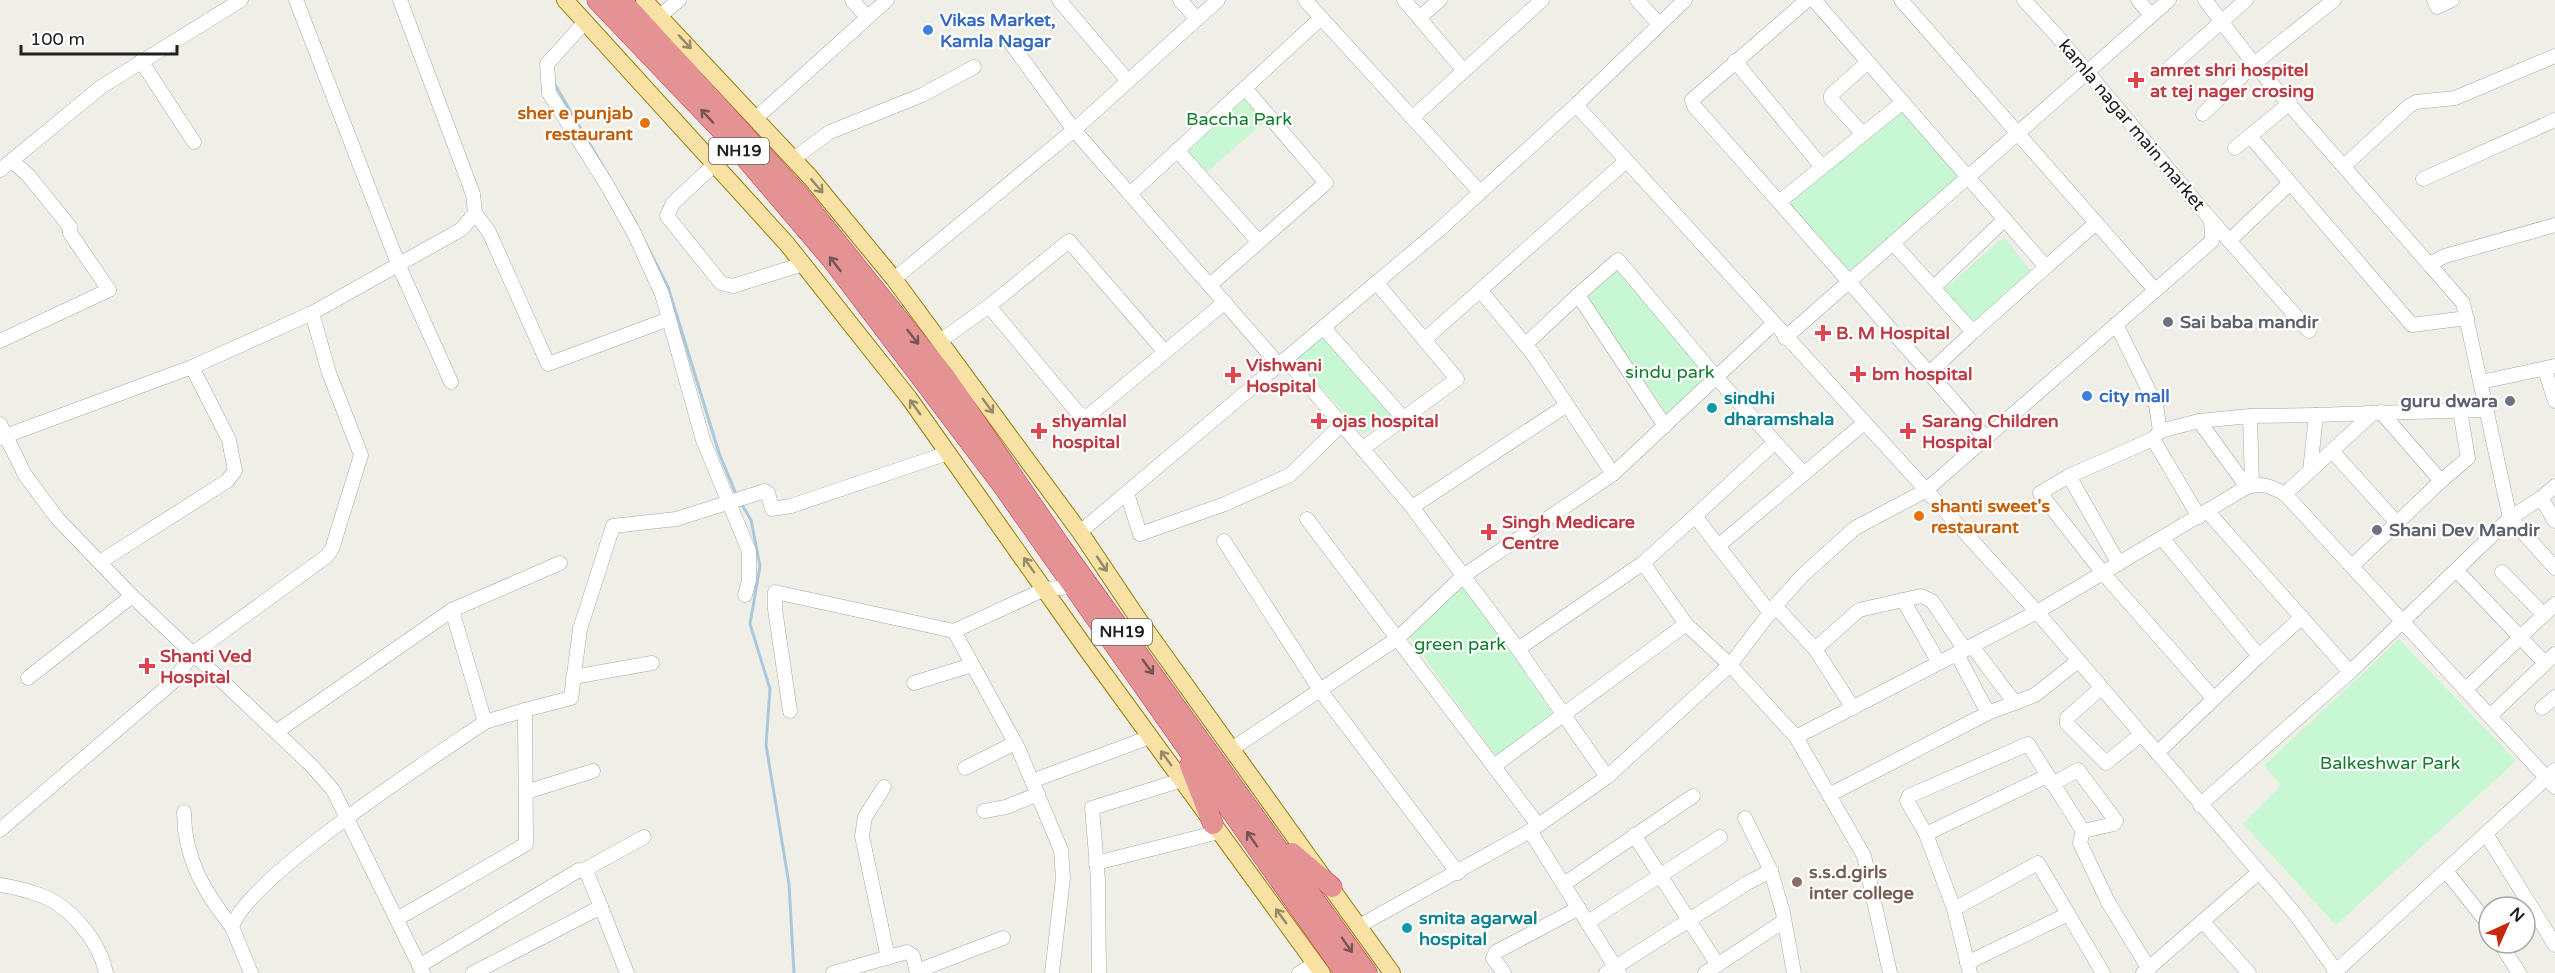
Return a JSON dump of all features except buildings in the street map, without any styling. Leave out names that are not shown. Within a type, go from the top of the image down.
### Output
[{"type":"highway","name":"NH19","points":[[597,0],[725,134],[832,261],[870,310],[1003,486],[1346,973]]},
{"type":"highway","name":"NH19","points":[[621,0],[799,195],[886,285],[945,377],[1061,547],[1367,973]]},
{"type":"highway","points":[[1179,735],[1216,828]]},
{"type":"highway","points":[[1256,818],[1332,888]]},
{"type":"main road","points":[[565,0],[804,264],[909,398],[1150,737],[1318,968]]},
{"type":"main road","points":[[644,0],[793,159],[886,285],[940,341],[1080,532],[1139,620],[1233,748],[1392,973]]},
{"type":"street","points":[[0,170],[101,87],[223,4],[241,0]]},
{"type":"street","points":[[296,0],[399,266],[450,382]]},
{"type":"street","points":[[399,0],[473,194],[475,213],[489,232],[548,364],[552,365],[669,319]]},
{"type":"street","points":[[660,16],[679,0]]},
{"type":"street","points":[[852,0],[867,17]]},
{"type":"street","points":[[756,118],[887,0]]},
{"type":"street","points":[[1059,0],[1128,81]]},
{"type":"street","points":[[1180,0],[1197,19]]},
{"type":"street","points":[[886,285],[1074,130],[1218,0]]},
{"type":"street","points":[[1305,0],[1480,192]]},
{"type":"street","points":[[1404,0],[1464,71]]},
{"type":"street","points":[[1419,18],[1440,0]]},
{"type":"street","points":[[1412,118],[1542,0]]},
{"type":"street","points":[[1637,0],[1659,24]]},
{"type":"street","points":[[1080,532],[1480,192],[1576,105],[1685,0]]},
{"type":"street","points":[[1807,0],[1735,61],[1694,98],[1692,103],[1986,438]]},
{"type":"street","points":[[1814,0],[2046,267]]},
{"type":"street","points":[[1359,926],[1458,873],[1534,828],[1607,777],[1730,665],[1772,609],[1803,575],[1855,528],[1925,491],[2155,290],[1901,0]]},
{"type":"street","name":"kamla nagar main market","points":[[2024,0],[2211,220],[2212,241],[2155,290]]},
{"type":"street","points":[[2138,0],[2151,15]]},
{"type":"street","points":[[1785,338],[2169,0]]},
{"type":"street","points":[[2205,0],[2254,64],[2461,300],[2467,318],[2510,518],[2555,568]]},
{"type":"street","points":[[2169,68],[2246,0]]},
{"type":"street","points":[[2203,114],[2254,64],[2334,0]]},
{"type":"street","points":[[2434,0],[2437,7],[2452,0]]},
{"type":"street","points":[[1130,194],[1321,18]]},
{"type":"street","points":[[585,22],[547,64],[549,93],[607,185],[634,234],[662,294],[703,440],[738,499],[749,551],[749,580],[745,595]]},
{"type":"street","points":[[1010,42],[1074,130],[1225,302],[1342,424],[1412,507],[1518,649],[1607,777]]},
{"type":"street","points":[[2343,166],[2409,105],[2416,102],[2455,98],[2555,56]]},
{"type":"street","points":[[141,61],[194,142]]},
{"type":"street","points":[[1735,61],[1822,167]]},
{"type":"street","points":[[1863,134],[1831,99],[1831,95],[1868,62]]},
{"type":"street","points":[[793,159],[830,132],[922,95],[974,67]]},
{"type":"street","points":[[1210,285],[1326,183],[1245,88]]},
{"type":"street","points":[[1779,202],[1903,102]]},
{"type":"street","points":[[2235,148],[2290,103]]},
{"type":"street","points":[[1576,105],[1785,338],[2037,612],[2296,915],[2335,972],[2486,834],[2552,778],[2490,716],[2285,494],[2269,485],[2249,487],[2037,612],[1796,737]]},
{"type":"street","points":[[2423,179],[2555,120]]},
{"type":"street","points":[[2250,136],[2412,325],[2467,318]]},
{"type":"street","points":[[1177,150],[1258,241]]},
{"type":"street","points":[[0,341],[109,290],[70,233],[70,227],[12,160]]},
{"type":"street","points":[[1424,340],[1625,162]]},
{"type":"street","points":[[715,164],[673,203],[667,216],[721,283],[733,286],[804,264]]},
{"type":"street","points":[[2229,241],[2290,183]]},
{"type":"street","points":[[475,213],[462,229],[312,313],[192,367],[2,432],[25,476],[43,501],[132,596],[311,765],[333,790],[349,817],[421,969],[579,870],[584,870],[644,837]]},
{"type":"street","points":[[1933,288],[2005,219]]},
{"type":"street","points":[[2211,220],[2308,331]]},
{"type":"street","points":[[1929,373],[2096,224]]},
{"type":"street","points":[[2429,264],[2445,256],[2555,225]]},
{"type":"street","points":[[940,341],[989,306],[1069,241],[1164,351]]},
{"type":"street","points":[[1893,243],[1973,332]]},
{"type":"street","points":[[1525,345],[1616,261],[1621,261],[1716,377],[1804,474]]},
{"type":"street","points":[[1362,449],[1457,379],[1376,282]]},
{"type":"street","points":[[1480,290],[1525,345],[1613,474]]},
{"type":"street","points":[[1578,295],[1665,426]]},
{"type":"street","points":[[989,306],[1083,416],[1087,417],[1225,302]]},
{"type":"street","points":[[0,830],[174,681],[192,654],[327,556],[333,549],[361,455],[329,373],[312,313]]},
{"type":"street","points":[[1233,748],[1398,638],[1463,576],[1613,474],[1773,324]]},
{"type":"street","points":[[2116,324],[2156,405],[2157,435],[2204,514],[2302,617],[2350,672]]},
{"type":"street","points":[[1323,327],[1404,419]]},
{"type":"street","points":[[100,562],[227,481],[235,471],[229,440],[192,367]]},
{"type":"street","points":[[2481,382],[2550,368],[2555,401]]},
{"type":"street","points":[[1412,507],[1567,405]]},
{"type":"street","points":[[2352,566],[2468,458],[2460,411]]},
{"type":"street","points":[[2214,699],[2103,573],[2040,493],[2069,476],[2157,435],[2199,421],[2250,416],[2487,411]]},
{"type":"street","points":[[2285,494],[2377,413]]},
{"type":"street","points":[[2377,413],[2441,481]]},
{"type":"street","points":[[2310,471],[2316,415]]},
{"type":"street","points":[[2249,487],[2250,416]]},
{"type":"street","points":[[2199,421],[2249,487]]},
{"type":"street","points":[[1718,546],[1863,423]]},
{"type":"street","points":[[1127,493],[1140,534],[1225,504],[1295,471],[1342,424]]},
{"type":"street","points":[[1518,649],[1643,563],[1775,442]]},
{"type":"street","points":[[2332,451],[2397,523]]},
{"type":"street","points":[[231,927],[238,912],[284,868],[349,817],[485,722],[571,698],[580,628],[611,528],[676,519],[767,491],[772,509],[791,506],[948,453]]},
{"type":"street","points":[[2069,476],[2119,564]]},
{"type":"street","points":[[2200,805],[2405,622],[2510,518],[2555,486]]},
{"type":"street","points":[[2541,498],[2555,521]]},
{"type":"street","points":[[1695,516],[1772,609],[1815,649],[1853,708]]},
{"type":"street","points":[[1307,519],[1494,766],[1534,828],[1614,971],[1747,883],[1771,871]]},
{"type":"street","points":[[2162,538],[2259,657]]},
{"type":"street","points":[[1224,541],[1320,690],[1458,873]]},
{"type":"street","points":[[276,732],[452,610],[560,563]]},
{"type":"street","points":[[1643,563],[1686,624],[1730,665],[1796,737],[1864,856],[1890,973]]},
{"type":"street","points":[[2457,571],[2520,638],[2550,659],[2490,716]]},
{"type":"street","points":[[2502,572],[2544,615]]},
{"type":"street","points":[[790,711],[774,609],[775,592],[954,631],[1046,589],[1072,587]]},
{"type":"street","points":[[28,678],[132,596]]},
{"type":"street","points":[[1815,649],[1852,614],[1921,596],[1932,601],[1964,650],[2015,703]]},
{"type":"street","points":[[1903,600],[1939,663]]},
{"type":"street","points":[[2466,689],[2555,604]]},
{"type":"street","points":[[452,610],[485,722]]},
{"type":"street","points":[[2157,753],[2302,617]]},
{"type":"street","points":[[1494,766],[1686,624]]},
{"type":"street","points":[[954,631],[1015,743],[1061,850],[1063,868],[1052,973]]},
{"type":"street","points":[[1964,650],[1988,713]]},
{"type":"street","points":[[1829,795],[1988,713],[2036,695],[2078,661]]},
{"type":"street","points":[[573,677],[652,663]]},
{"type":"street","points":[[914,683],[972,665]]},
{"type":"street","points":[[2101,688],[2067,718],[2067,724],[2106,764],[2140,735]]},
{"type":"street","points":[[2542,708],[2555,697]]},
{"type":"street","points":[[397,919],[522,849],[527,841],[525,710]]},
{"type":"street","points":[[984,811],[1006,807],[1035,788],[1150,737]]},
{"type":"street","points":[[965,768],[1015,743]]},
{"type":"street","points":[[2068,914],[1969,968],[1954,909],[1926,834],[1906,801],[1909,796],[2028,744],[2083,831],[2080,843],[2108,902],[2146,971],[2258,873]]},
{"type":"street","points":[[1926,834],[2049,780],[2078,770],[2116,820],[2114,824],[2083,831]]},
{"type":"street","points":[[526,792],[593,771]]},
{"type":"street","points":[[1099,973],[1092,806],[1182,780]]},
{"type":"street","points":[[884,786],[865,816],[862,836],[888,957]]},
{"type":"street","points":[[1564,884],[1693,796]]},
{"type":"street","points":[[184,812],[184,838],[191,859],[207,892],[231,927],[251,973]]},
{"type":"street","points":[[1745,818],[1771,871],[1794,973]]},
{"type":"street","points":[[1096,863],[1216,828]]},
{"type":"street","points":[[2486,834],[2549,923],[2555,945]]},
{"type":"street","points":[[1634,835],[1718,965]]},
{"type":"street","points":[[1588,922],[1720,837]]},
{"type":"street","points":[[1954,909],[2038,863],[2103,973]]},
{"type":"street","points":[[584,870],[602,907],[627,973]]},
{"type":"street","points":[[2446,871],[2477,910]]},
{"type":"street","points":[[0,885],[39,894],[62,907],[82,927],[96,948],[106,973]]},
{"type":"street","points":[[473,973],[602,907]]},
{"type":"street","points":[[1504,973],[1493,958],[1496,952],[1579,908]]},
{"type":"street","points":[[1705,973],[1784,921]]},
{"type":"street","points":[[2203,922],[2249,973]]},
{"type":"street","points":[[833,973],[888,957],[910,954],[917,972],[1003,938]]},
{"type":"street","points":[[2508,955],[2519,973]]},
{"type":"street","points":[[1299,973],[1318,968]]},
{"type":"green space","name":"Baccha Park","points":[[1245,88],[1270,117],[1201,177],[1177,150]]},
{"type":"green space","points":[[1902,108],[1961,176],[1850,275],[1785,201]]},
{"type":"green space","points":[[2004,237],[2033,274],[1974,326],[1943,290]]},
{"type":"green space","name":"sindu park","points":[[1618,269],[1707,377],[1668,415],[1585,294]]},
{"type":"green space","points":[[1325,335],[1396,414],[1363,434],[1295,359]]},
{"type":"green space","name":"green park","points":[[1464,586],[1555,716],[1497,758],[1409,636]]},
{"type":"green space","name":"Balkeshwar Park","points":[[2399,639],[2516,761],[2336,925],[2243,824],[2281,785],[2264,766]]},
{"type":"waterway","points":[[554,83],[637,225]]},
{"type":"waterway","points":[[645,242],[668,287],[719,453],[736,494]]},
{"type":"waterway","points":[[741,503],[751,520],[760,566],[750,624],[770,689],[766,745],[789,884],[794,973]]},
{"type":"place","name":"Vikas Market, Kamla Nagar","points":[[928,30]]},
{"type":"place","name":"amret shri hospitel at tej nager crosing","points":[[2136,80]]},
{"type":"place","name":"sher e punjab restaurant","points":[[645,123]]},
{"type":"place","name":"Sai baba mandir","points":[[2168,322]]},
{"type":"place","name":"B. M Hospital","points":[[1823,333]]},
{"type":"place","name":"bm hospital","points":[[1858,374]]},
{"type":"place","name":"Vishwani Hospital","points":[[1233,375]]},
{"type":"place","name":"city mall","points":[[2087,396]]},
{"type":"place","name":"guru dwara","points":[[2510,401]]},
{"type":"place","name":"sindhi dharamshala","points":[[1712,408]]},
{"type":"place","name":"ojas hospital","points":[[1319,421]]},
{"type":"place","name":"shyamlal hospital","points":[[1039,431]]},
{"type":"place","name":"Sarang Children Hospital","points":[[1908,431]]},
{"type":"place","name":"shanti sweet's restaurant","points":[[1919,516]]},
{"type":"place","name":"Shani Dev Mandir","points":[[2377,530]]},
{"type":"place","name":"Singh Medicare Centre","points":[[1489,532]]},
{"type":"place","name":"Shanti Ved Hospital","points":[[147,666]]},
{"type":"place","name":"s.s.d.girls inter college","points":[[1797,882]]},
{"type":"place","name":"smita agarwal hospital","points":[[1407,928]]}]
